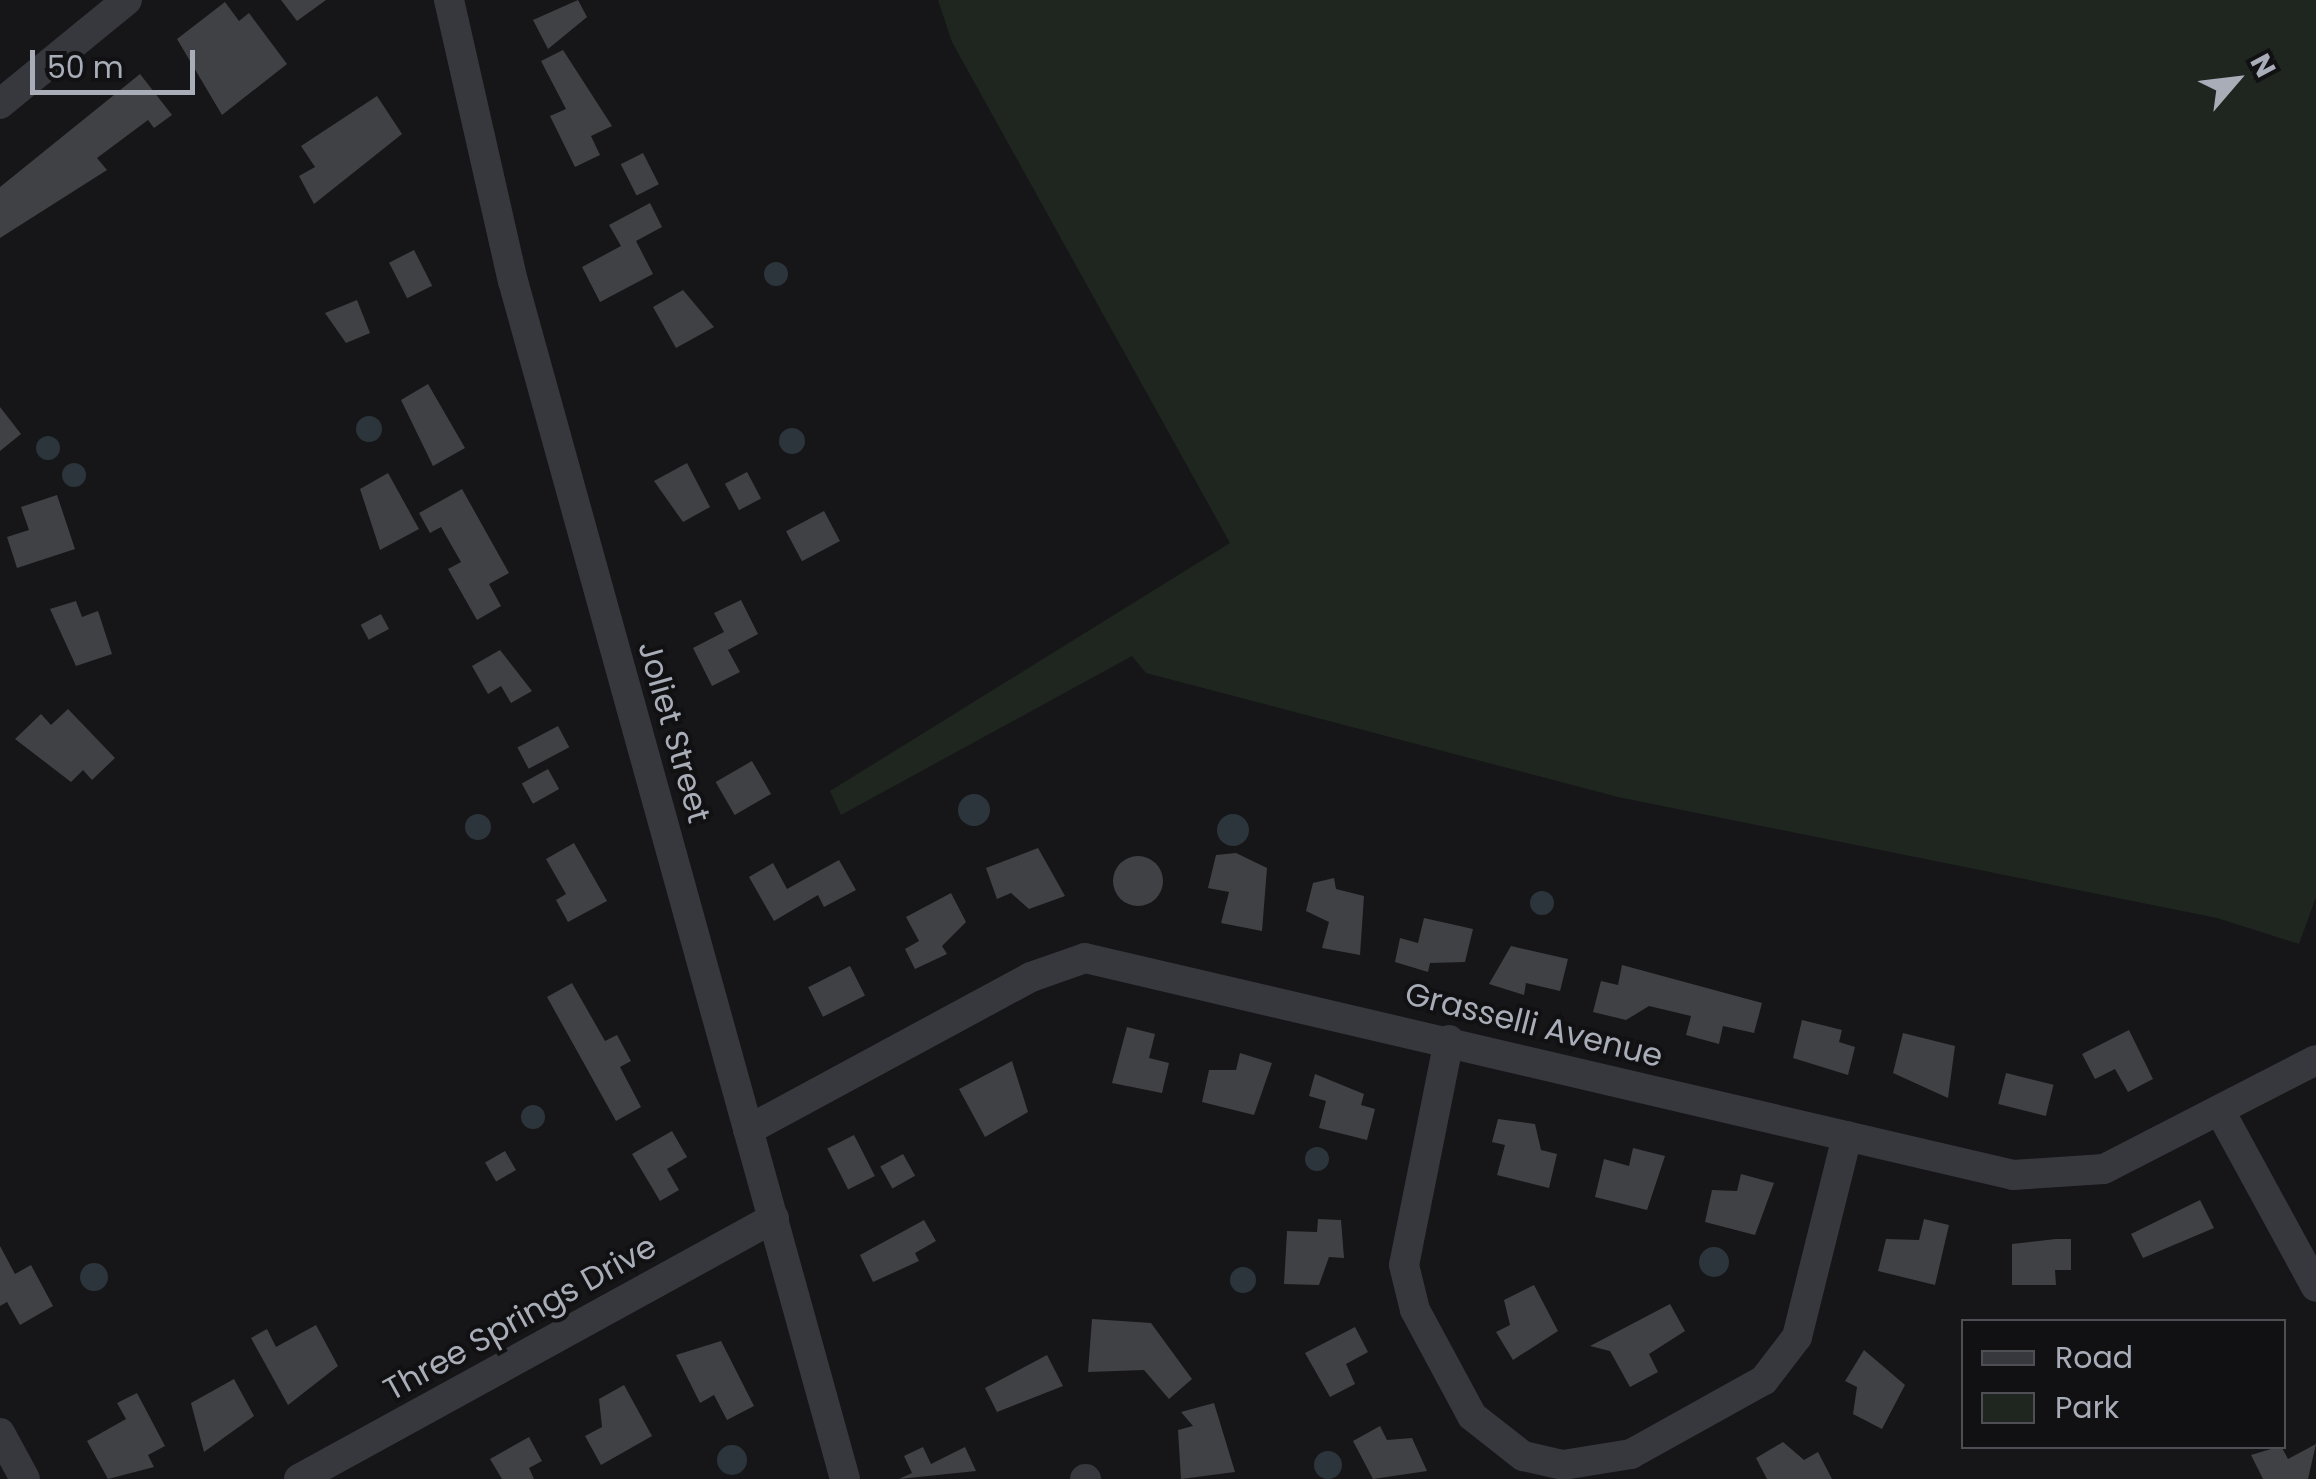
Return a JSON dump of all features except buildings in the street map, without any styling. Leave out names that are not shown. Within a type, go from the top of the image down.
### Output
[{"type":"street","points":[[0,104],[127,0]]},
{"type":"street","name":"Joliet Street","points":[[449,0],[512,282],[846,1479]]},
{"type":"street","name":"Grasselli Avenue","points":[[748,1130],[1030,977],[1086,958],[2014,1175],[2070,1177],[2220,1111],[2316,1060]]},
{"type":"street","points":[[1449,1040],[1404,1265],[1415,1310],[1472,1416],[1523,1456],[1563,1465],[1631,1454],[1764,1380],[1797,1337],[1847,1136]]},
{"type":"street","points":[[2220,1111],[2316,1286]]},
{"type":"street","name":"Three Springs Drive","points":[[299,1479],[774,1218]]},
{"type":"street","points":[[0,1433],[25,1479]]},
{"type":"green space","points":[[938,0],[2316,0],[2316,897],[2299,944],[2217,918],[1618,797],[1146,673],[1132,656],[841,815],[830,791],[1230,543],[952,42]]},
{"type":"shaded area","points":[[776,262],[785,265],[785,283],[776,286],[767,283],[764,274],[767,265]]},
{"type":"shaded area","points":[[369,416],[378,420],[382,429],[378,438],[369,442],[360,438],[356,429],[360,420]]},
{"type":"shaded area","points":[[792,428],[801,432],[805,441],[801,450],[792,454],[783,450],[779,441],[783,432]]},
{"type":"shaded area","points":[[48,436],[60,448],[48,460],[36,448]]},
{"type":"shaded area","points":[[74,463],[83,466],[83,484],[74,487],[65,484],[62,475],[65,466]]},
{"type":"shaded area","points":[[974,794],[985,799],[990,810],[985,821],[974,826],[963,821],[958,810],[963,799]]},
{"type":"shaded area","points":[[478,814],[487,818],[491,827],[487,836],[478,840],[469,836],[465,827],[469,818]]},
{"type":"shaded area","points":[[1233,814],[1244,819],[1249,830],[1244,841],[1233,846],[1222,841],[1217,830],[1222,819]]},
{"type":"shaded area","points":[[1542,891],[1554,903],[1542,915],[1530,903]]},
{"type":"shaded area","points":[[533,1105],[545,1117],[533,1129],[521,1117]]},
{"type":"shaded area","points":[[1317,1147],[1329,1159],[1317,1171],[1305,1159]]},
{"type":"shaded area","points":[[1714,1247],[1725,1251],[1729,1262],[1725,1273],[1714,1277],[1703,1273],[1699,1262],[1703,1251]]},
{"type":"shaded area","points":[[94,1263],[104,1267],[108,1277],[104,1287],[94,1291],[84,1287],[80,1277],[84,1267]]},
{"type":"shaded area","points":[[1243,1267],[1252,1271],[1256,1280],[1252,1289],[1243,1293],[1234,1289],[1230,1280],[1234,1271]]},
{"type":"shaded area","points":[[732,1445],[746,1454],[747,1460],[738,1474],[732,1475],[718,1466],[717,1460],[726,1446]]},
{"type":"shaded area","points":[[1328,1451],[1338,1455],[1342,1465],[1338,1475],[1328,1479],[1318,1475],[1314,1465],[1318,1455]]}]
